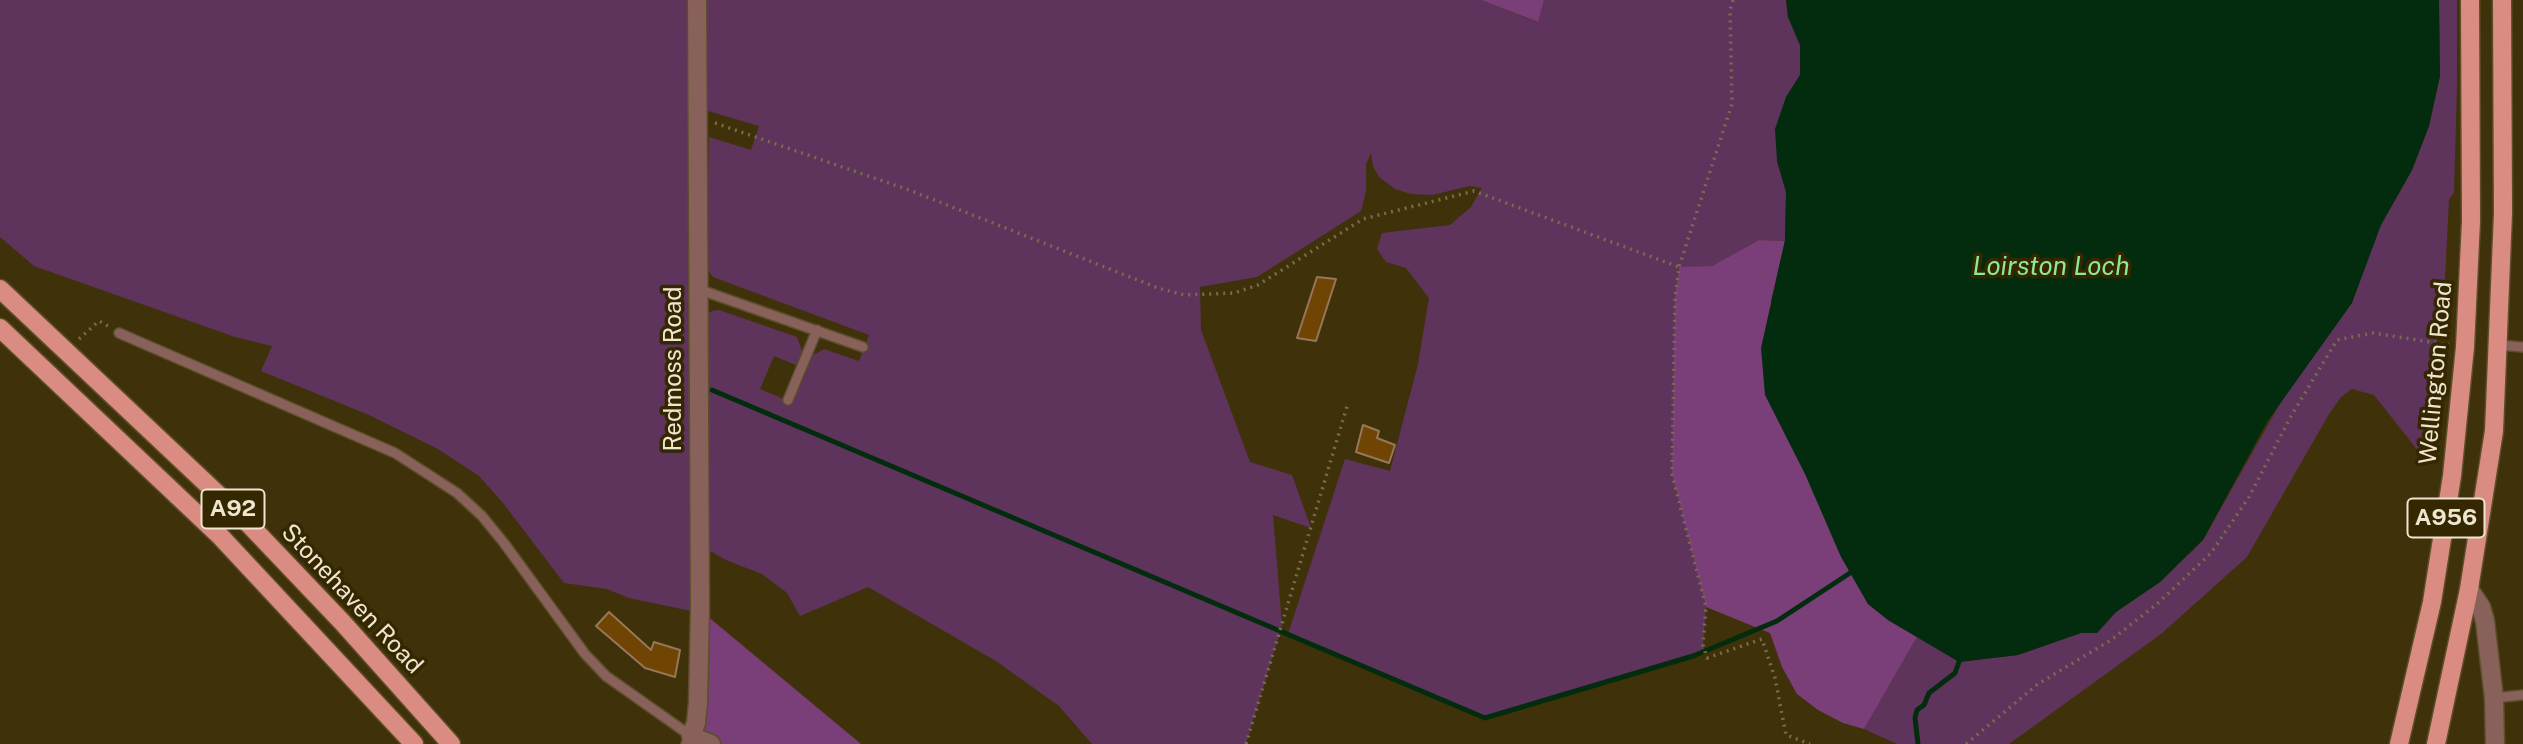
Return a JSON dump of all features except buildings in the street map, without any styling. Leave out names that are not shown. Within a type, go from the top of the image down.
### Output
[{"type":"main road","name":"Wellington Road","points":[[2399,744],[2434,590],[2452,476],[2465,347],[2471,221],[2470,0]]},
{"type":"main road","name":"A956","points":[[2436,744],[2469,589],[2494,430],[2504,165],[2502,0]]},
{"type":"main road","name":"Stonehaven Road","points":[[0,289],[243,518],[343,623],[451,744]]},
{"type":"main road","name":"A92","points":[[0,328],[221,537],[414,744]]},
{"type":"street","name":"Redmoss Road","points":[[689,740],[696,723],[698,703],[700,610],[696,0]]},
{"type":"street","points":[[2469,589],[2481,607],[2485,621],[2494,698],[2495,744]]},
{"type":"street","points":[[689,740],[712,744]]},
{"type":"lane","points":[[698,289],[863,347]]},
{"type":"lane","points":[[788,400],[817,330]]},
{"type":"lane","points":[[119,333],[395,453],[457,493],[489,525],[585,654],[606,676],[689,740]]},
{"type":"lane","points":[[2498,345],[2523,346]]},
{"type":"lane","points":[[2494,698],[2523,695]]},
{"type":"path","points":[[1733,0],[1730,9],[1732,104],[1679,267],[1675,299],[1672,474],[1706,607],[1703,645],[1707,658],[1762,639],[1774,678],[1786,736],[1810,744]]},
{"type":"path","points":[[696,116],[909,190],[1158,288],[1184,295],[1234,292],[1258,285],[1363,219],[1474,191],[1679,267]]},
{"type":"path","points":[[67,351],[99,321],[119,333]]},
{"type":"path","points":[[1966,744],[2038,684],[2111,640],[2157,604],[2211,553],[2249,497],[2291,416],[2337,340],[2372,333],[2465,347]]},
{"type":"path","points":[[1247,744],[1348,403]]},
{"type":"shaded area","points":[[0,0],[689,0],[691,611],[629,598],[607,589],[564,583],[479,476],[438,449],[369,415],[261,371],[272,346],[235,337],[34,266],[0,237]]},
{"type":"shaded area","points":[[702,0],[1481,0],[1537,22],[1544,0],[1786,0],[1788,17],[1800,45],[1800,75],[1786,97],[1777,161],[1786,192],[1785,241],[1759,240],[1712,266],[1678,268],[1672,474],[1706,607],[1703,645],[1705,651],[1485,718],[1288,634],[1345,459],[1390,471],[1418,364],[1429,298],[1406,268],[1386,262],[1377,249],[1382,233],[1450,225],[1471,207],[1482,188],[1470,186],[1432,195],[1411,194],[1395,189],[1379,177],[1373,166],[1371,153],[1366,164],[1366,191],[1361,211],[1257,277],[1200,287],[1201,330],[1250,462],[1292,475],[1311,528],[1273,515],[1282,625],[1246,744],[1092,744],[1059,706],[996,661],[868,587],[800,616],[787,593],[762,574],[710,551],[706,315],[719,310],[797,337],[802,351],[796,365],[774,356],[760,389],[793,403],[813,355],[824,349],[859,361],[869,335],[713,277],[706,268],[709,137],[751,150],[759,126],[708,111],[705,105]]},
{"type":"shaded area","points":[[1481,0],[1544,0],[1538,22]]},
{"type":"shaded area","points":[[2439,0],[2457,0],[2457,85],[2454,192],[2449,200],[2442,338],[2437,338],[2436,362],[2441,363],[2430,466],[2374,395],[2352,389],[2341,397],[2329,414],[2247,557],[2161,634],[2009,744],[1897,744],[1864,729],[1917,637],[1960,662],[2018,655],[2081,633],[2097,633],[2116,612],[2160,582],[2203,540],[2412,170],[2429,126],[2440,76]]},
{"type":"shaded area","points":[[1759,240],[1785,241],[1771,301],[1806,476],[1841,556],[1868,604],[1917,637],[1864,729],[1843,723],[1818,710],[1797,694],[1782,667],[1770,633],[1706,607],[1672,474],[1675,299],[1679,267],[1712,266]]},
{"type":"shaded area","points":[[700,610],[861,744],[712,744],[695,729]]},
{"type":"water","name":"Loirston Loch","points":[[1786,0],[2439,0],[2440,76],[2429,126],[2412,170],[2381,225],[2352,303],[2267,422],[2203,540],[2160,582],[2116,612],[2097,633],[2081,633],[2018,655],[1959,662],[1888,620],[1868,604],[1841,557],[1806,476],[1765,395],[1761,348],[1785,240],[1786,192],[1777,161],[1775,129],[1786,97],[1800,75],[1800,45],[1788,17]]},
{"type":"waterway","points":[[712,390],[1485,718],[1693,656],[1777,621],[1850,573]]},
{"type":"waterway","points":[[1918,744],[1915,718],[1917,710],[1924,705],[1929,693],[1955,673],[1959,662]]}]
